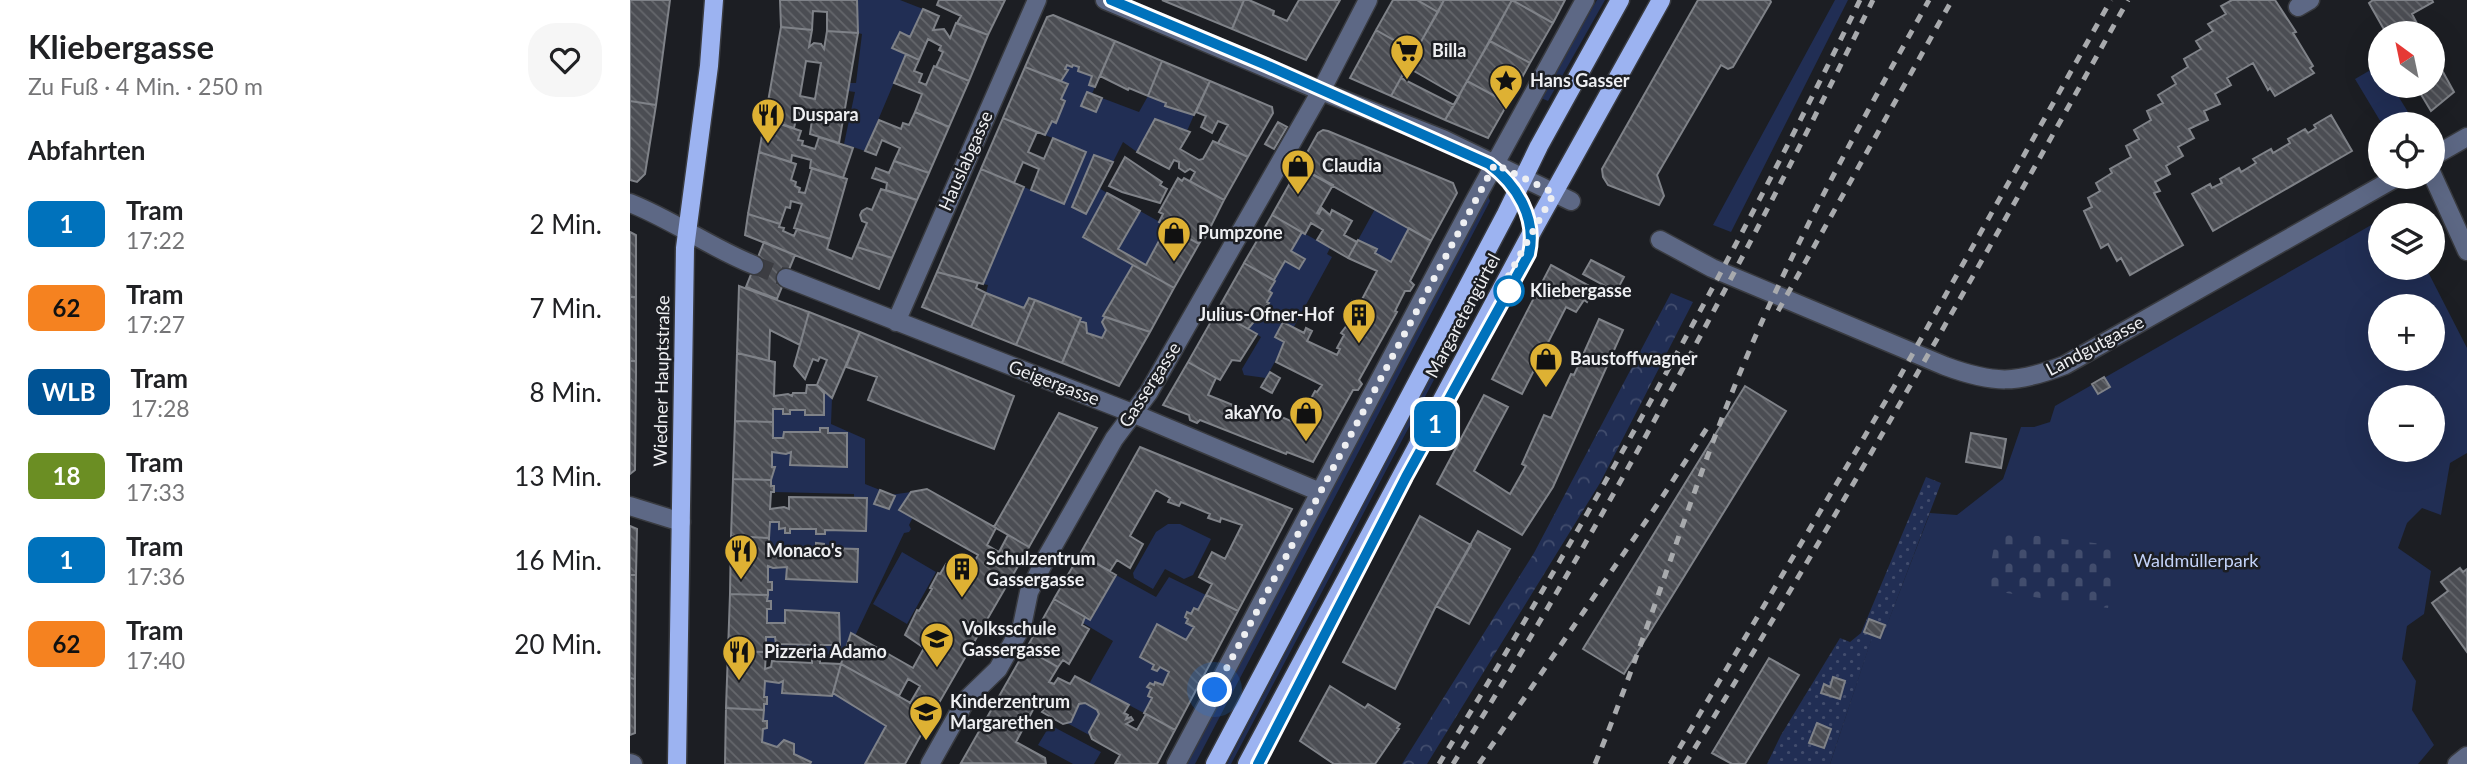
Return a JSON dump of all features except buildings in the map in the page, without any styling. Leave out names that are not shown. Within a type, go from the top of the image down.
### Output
[{"type":"main road","name":"Wiedner Hauptstraße","points":[[677,764],[687,231],[709,66],[714,0]]},
{"type":"main road","name":"Margaretengürtel","points":[[1215,764],[1620,0]]},
{"type":"main road","name":"Margaretengürtel","points":[[1247,764],[1554,193],[1661,0]]},
{"type":"street","name":"Hauslabgasse","points":[[896,322],[1037,0]]},
{"type":"street","points":[[1105,0],[1443,139],[1571,201]]},
{"type":"street","name":"Gassergasse","points":[[930,764],[966,700],[998,669],[1022,626],[1029,592],[1045,560],[1114,439],[1149,392],[1321,91],[1368,0]]},
{"type":"street","points":[[1176,764],[1585,0]]},
{"type":"street","points":[[2445,150],[2467,137]]},
{"type":"street","name":"Landgutgasse","points":[[1660,240],[1712,268],[1945,366],[1984,379],[2018,379],[2037,376],[2065,365],[2377,189]]},
{"type":"street","points":[[2439,189],[2467,251]]},
{"type":"street","points":[[630,202],[754,265]]},
{"type":"street","name":"Geigergasse","points":[[786,278],[1132,414],[1320,492]]},
{"type":"street","points":[[630,506],[681,522]]},
{"type":"street","points":[[2457,764],[2467,756]]},
{"type":"green space","points":[[857,0],[900,0],[923,9],[910,37],[900,32],[892,47],[906,54],[865,151],[844,144],[855,92],[848,91],[849,83],[856,83],[862,34],[858,33]]},
{"type":"green space","points":[[1597,0],[1605,0],[1548,101],[1541,98]]},
{"type":"green space","points":[[1835,0],[1848,0],[1731,232],[1713,225]]},
{"type":"green space","points":[[1067,65],[1079,67],[1078,71],[1092,76],[1089,85],[1095,87],[1092,94],[1087,92],[1081,106],[1096,112],[1102,98],[1139,112],[1148,96],[1166,103],[1166,106],[1194,115],[1187,131],[1155,119],[1137,152],[1123,142],[1113,162],[1094,155],[1072,207],[1086,213],[1099,188],[1107,193],[1083,237],[1133,265],[1103,315],[1106,330],[1102,338],[1087,333],[1087,326],[1080,318],[1029,298],[1024,308],[986,293],[988,285],[983,284],[1024,187],[1064,204],[1086,152],[1045,135],[1052,121],[1056,122],[1065,101],[1061,99],[1068,84],[1061,81],[1068,71],[1065,69]]},
{"type":"green space","points":[[2368,71],[2368,98],[2399,98],[2408,112],[2375,112],[2355,79]]},
{"type":"green space","points":[[1488,196],[1490,201],[1195,764],[1187,764]]},
{"type":"green space","points":[[1375,209],[1409,228],[1391,262],[1375,253],[1377,249],[1358,240]]},
{"type":"green space","points":[[1140,211],[1167,226],[1146,265],[1118,249]]},
{"type":"green space","name":"Waldmüllerpark","points":[[2368,227],[2368,280],[2432,280],[2439,294],[2368,294],[2368,371],[2445,371],[2445,305],[2467,348],[2467,453],[2450,463],[2441,515],[2422,508],[2407,523],[2398,548],[2431,571],[2424,614],[2407,626],[2402,659],[2416,681],[2412,710],[2434,745],[2418,764],[1830,764],[1872,637],[1881,640],[1930,513],[1957,515],[2003,479],[2021,427],[2034,427],[2050,422],[2055,406]]},
{"type":"green space","points":[[1302,232],[1330,248],[1327,254],[1332,257],[1266,378],[1244,375],[1242,369],[1261,337],[1248,329],[1268,304],[1272,293],[1269,291],[1285,261],[1299,269],[1291,251]]},
{"type":"green space","points":[[1671,293],[1693,302],[1600,483],[1427,764],[1402,764],[1534,553]]},
{"type":"green space","points":[[1442,355],[1446,357],[1231,764],[1227,764]]},
{"type":"green space","points":[[824,393],[832,398],[831,424],[865,439],[865,484],[880,490],[875,504],[889,509],[895,497],[890,495],[911,492],[900,510],[913,517],[909,525],[911,529],[904,533],[855,636],[850,634],[844,655],[766,652],[766,637],[775,637],[776,644],[815,645],[815,649],[822,650],[821,645],[840,645],[839,613],[785,611],[785,623],[767,623],[767,609],[771,608],[771,602],[767,601],[768,590],[772,589],[772,583],[768,582],[768,566],[787,567],[787,579],[856,582],[824,548],[824,544],[817,543],[816,548],[779,547],[779,553],[769,553],[770,522],[779,522],[779,528],[785,528],[785,533],[790,533],[790,529],[816,529],[817,534],[824,534],[825,530],[866,531],[866,499],[854,498],[854,494],[774,492],[774,486],[771,486],[771,474],[774,474],[772,452],[791,452],[790,464],[847,433],[828,433],[820,428],[820,432],[784,432],[783,438],[773,438],[773,409],[783,409],[784,414],[790,413],[790,410],[805,410],[823,415]]},
{"type":"green space","points":[[1926,477],[1941,483],[1881,641],[1872,638],[1830,764],[1767,764],[1781,735],[1840,638],[1850,642],[1861,633]]},
{"type":"green space","points":[[1168,524],[1180,524],[1211,539],[1193,575],[1184,579],[1165,569],[1153,589],[1134,578],[1133,573],[1156,532]]},
{"type":"green space","points":[[1997,531],[2118,546],[2108,608],[1986,590]]},
{"type":"green space","points":[[902,552],[936,572],[907,624],[873,604]]},
{"type":"green space","points":[[1116,575],[1156,597],[1169,577],[1206,595],[1198,610],[1191,614],[1187,612],[1186,624],[1194,627],[1186,640],[1157,625],[1160,667],[1169,672],[1163,685],[1150,683],[1148,696],[1152,698],[1144,713],[1089,684],[1113,641],[1083,623],[1085,617],[1091,619]]},
{"type":"green space","points":[[765,681],[783,681],[833,693],[886,726],[865,764],[810,764],[794,754],[794,744],[784,741],[777,747],[763,742],[763,729],[767,728],[767,721],[763,721]]},
{"type":"green space","points":[[1085,703],[1099,714],[1091,736],[1067,723],[1071,721],[1079,704]]},
{"type":"green space","points":[[1050,725],[1101,752],[1094,764],[1073,764],[1038,745]]},
{"type":"tunnel","points":[[754,265],[786,278]]},
{"type":"railway","points":[[1439,764],[1551,577],[1711,291],[1860,0]]},
{"type":"railway","points":[[1453,764],[1620,483],[1775,195],[1873,0]]},
{"type":"railway","points":[[1595,764],[1742,368],[1830,181],[1929,0]]},
{"type":"railway","points":[[1778,311],[1952,0]]},
{"type":"railway","points":[[1670,764],[1894,387],[2111,0]]},
{"type":"railway","points":[[1685,764],[1800,575],[1911,384],[2128,0]]},
{"type":"railway","points":[[1479,764],[1709,425]]},
{"type":"tram line","name":"1","points":[[1111,0],[1489,164],[1520,197],[1531,234],[1529,254],[1406,477],[1258,764]]},
{"type":"place","name":"Billa","points":[[1407,81]]},
{"type":"place","name":"Hans Gasser","points":[[1506,111]]},
{"type":"place","name":"Duspara","points":[[768,145]]},
{"type":"place","name":"Claudia","points":[[1298,196]]},
{"type":"place","name":"Pumpzone","points":[[1174,263]]},
{"type":"place","name":"Kliebergasse","points":[[1509,291]]},
{"type":"place","name":"Julius-Ofner-Hof","points":[[1359,345]]},
{"type":"place","name":"Baustoffwagner","points":[[1546,389]]},
{"type":"place","name":"akaYYo","points":[[1306,443]]},
{"type":"place","name":"Monaco's","points":[[741,581]]},
{"type":"place","name":"Schulzentrum Gassergasse","points":[[962,599]]},
{"type":"place","name":"Volksschule Gassergasse","points":[[937,669]]},
{"type":"place","name":"Pizzeria Adamo","points":[[739,682]]},
{"type":"place","name":"Kinderzentrum Margarethen","points":[[926,742]]},
{"type":"route","points":[[1215,690],[1495,164],[1554,193],[1503,286],[1509,291]]}]
